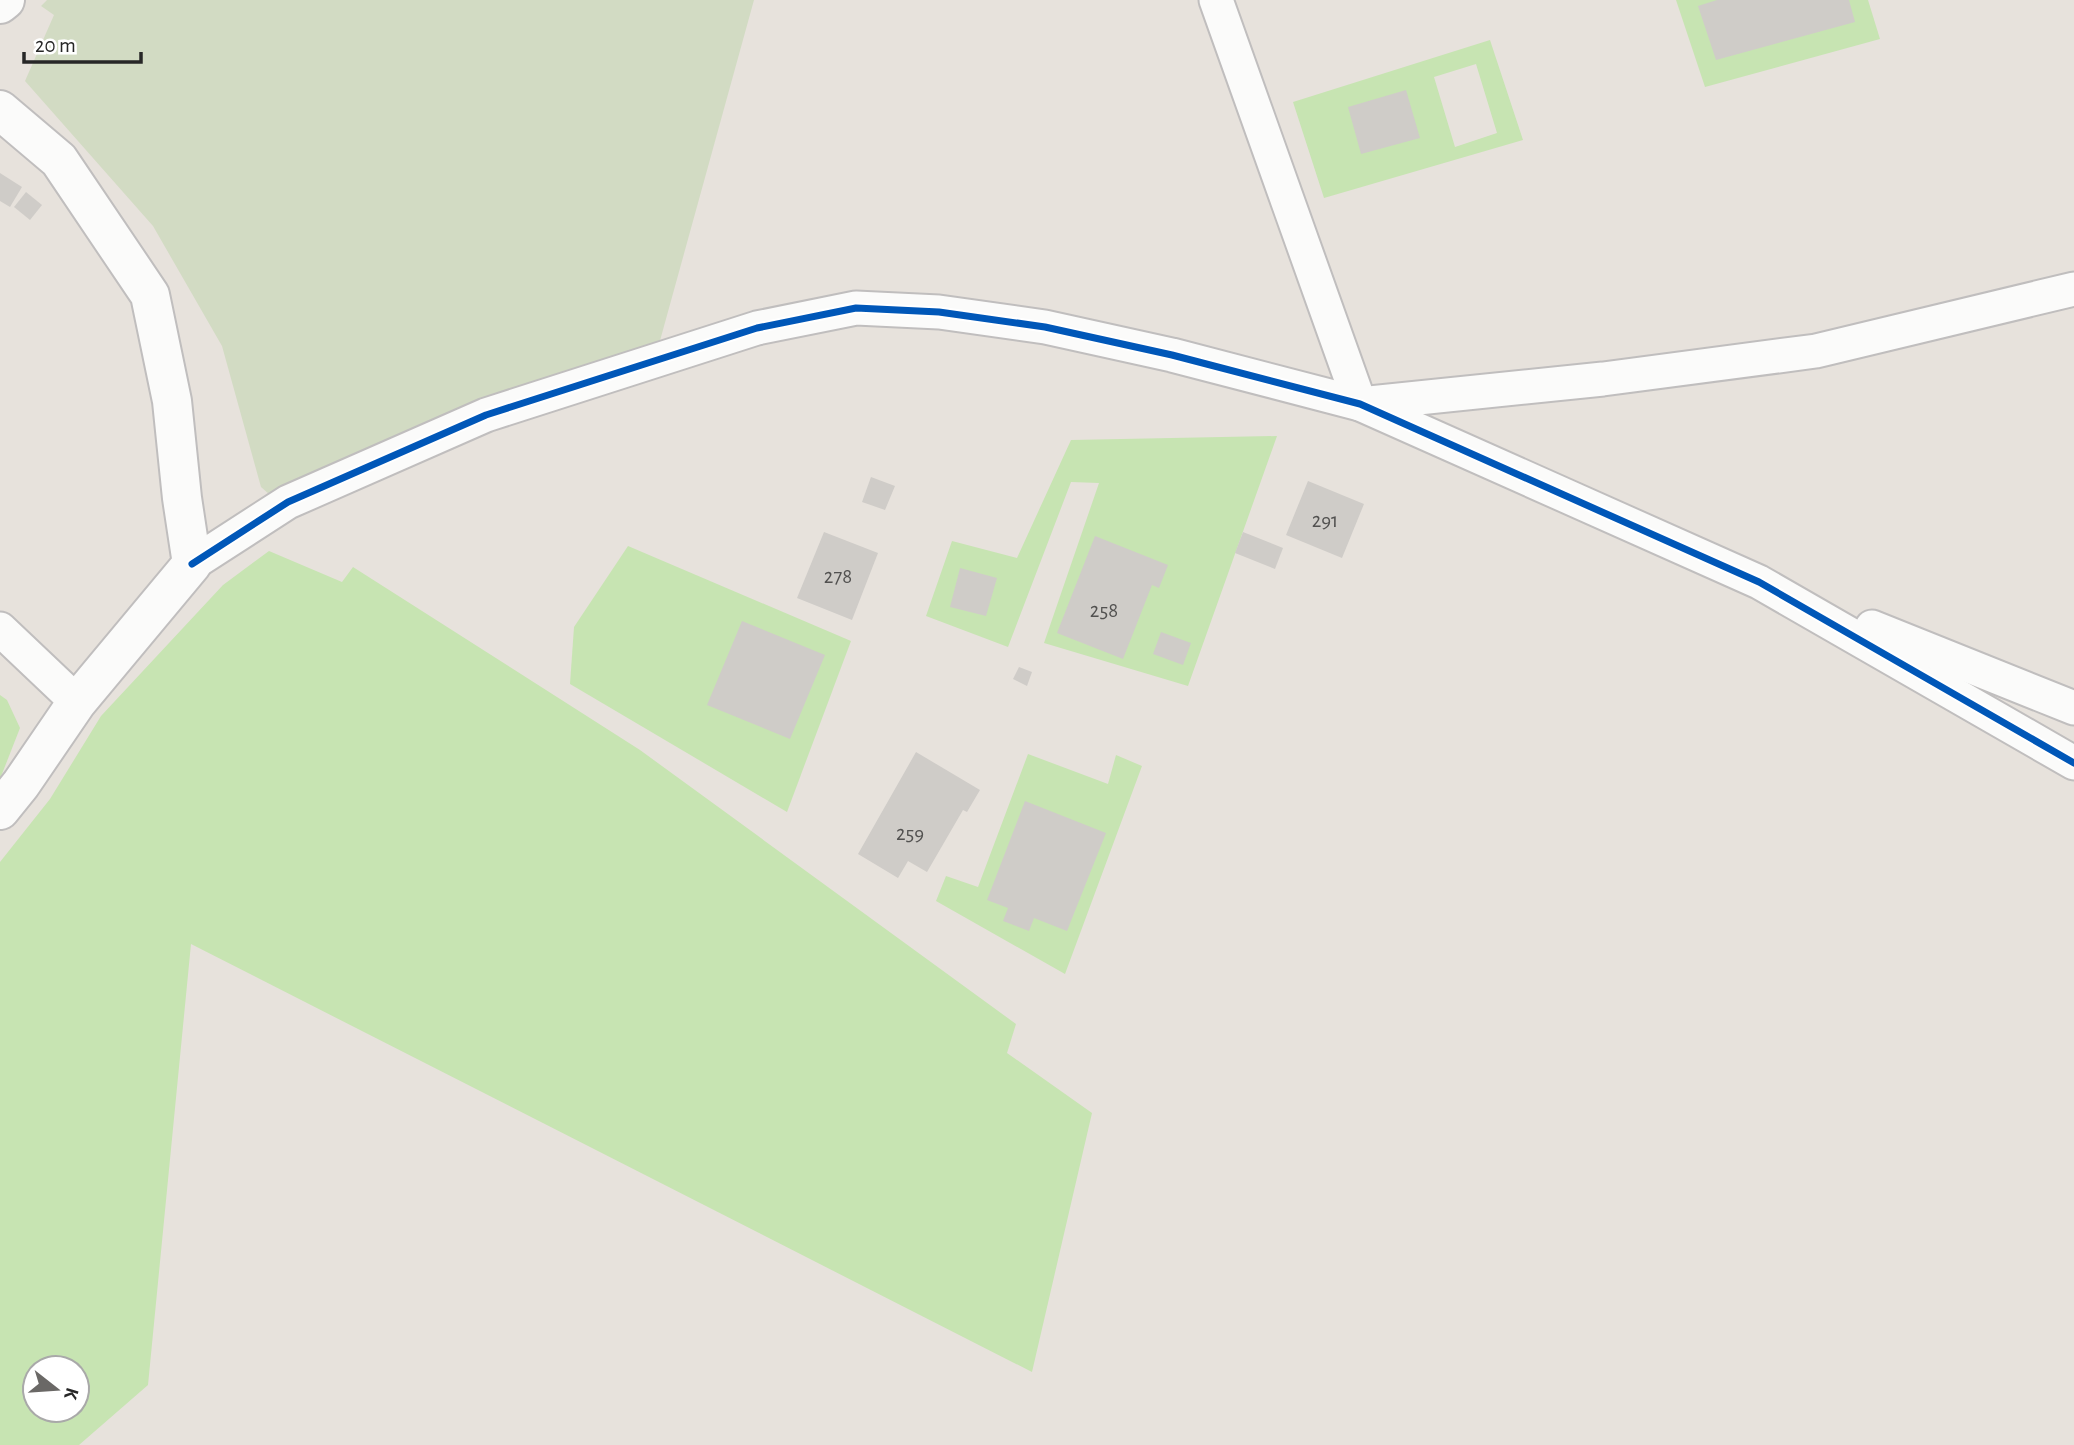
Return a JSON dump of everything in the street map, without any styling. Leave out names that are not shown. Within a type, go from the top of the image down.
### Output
[{"type":"street","points":[[0,4],[5,0]]},
{"type":"street","points":[[1216,0],[1360,404]]},
{"type":"street","points":[[0,110],[59,160],[150,295],[172,401],[192,564]]},
{"type":"street","points":[[1360,404],[1604,379],[1816,351],[2074,289]]},
{"type":"street","points":[[0,810],[77,702],[192,564],[288,502],[486,415],[757,328],[856,307],[939,312],[1045,327],[1172,355],[1360,404],[1759,582],[2074,708]]},
{"type":"street","points":[[1759,582],[2074,763]]},
{"type":"street","points":[[0,629],[77,702]]},
{"type":"green space","points":[[47,0],[754,0],[653,366],[287,510],[261,487],[222,346],[153,226],[25,81],[54,15],[41,6]]},
{"type":"green space","points":[[1676,0],[1868,0],[1880,39],[1705,87]]},
{"type":"green space","points":[[1490,40],[1523,140],[1324,198],[1293,102]],"holes":[[[1476,64],[1497,133],[1455,147],[1434,77]]]},
{"type":"green space","points":[[1277,436],[1188,686],[1044,643],[1099,483],[1071,482],[1008,647],[926,616],[952,541],[1017,558],[1071,440]]},
{"type":"green space","points":[[628,546],[851,641],[787,812],[570,684],[574,627]]},
{"type":"green space","points":[[269,551],[342,582],[353,567],[640,750],[1016,1024],[1007,1053],[1092,1113],[1032,1372],[191,944],[148,1385],[79,1445],[0,1445],[0,862],[50,799],[101,716],[223,585]]},
{"type":"green space","points":[[0,695],[7,700],[20,728],[0,779]]},
{"type":"green space","points":[[1028,754],[1108,784],[1116,755],[1142,766],[1065,974],[936,901],[946,876],[978,887]]},
{"type":"building","points":[[1717,0],[1849,0],[1855,22],[1716,60],[1698,6]]},
{"type":"building","points":[[1406,90],[1420,138],[1361,154],[1348,107]]},
{"type":"building","points":[[0,173],[22,187],[10,207],[0,201]]},
{"type":"building","points":[[26,192],[42,205],[30,220],[14,207]]},
{"type":"building","points":[[871,477],[895,486],[885,510],[862,502]]},
{"type":"building","points":[[1308,481],[1364,504],[1342,558],[1286,535]]},
{"type":"building","points":[[824,532],[878,553],[852,620],[797,598]]},
{"type":"building","points":[[1243,532],[1283,548],[1275,569],[1235,553]]},
{"type":"building","points":[[1095,536],[1168,565],[1159,588],[1152,585],[1123,659],[1057,633]]},
{"type":"building","points":[[960,568],[997,578],[986,616],[950,607]]},
{"type":"building","points":[[742,621],[825,655],[790,739],[707,705]]},
{"type":"building","points":[[1161,632],[1191,643],[1183,665],[1153,654]]},
{"type":"building","points":[[1019,667],[1032,672],[1027,686],[1013,679]]},
{"type":"building","points":[[916,752],[980,790],[967,812],[963,810],[927,872],[908,861],[898,878],[858,854]]},
{"type":"building","points":[[1025,801],[1106,833],[1067,931],[1034,918],[1029,931],[1003,921],[1008,908],[987,900]]},
{"type":"cycle path","points":[[192,564],[288,502],[486,415],[757,328],[856,308],[939,312],[1045,327],[1172,355],[1360,404],[1759,582],[2074,763]]}]
